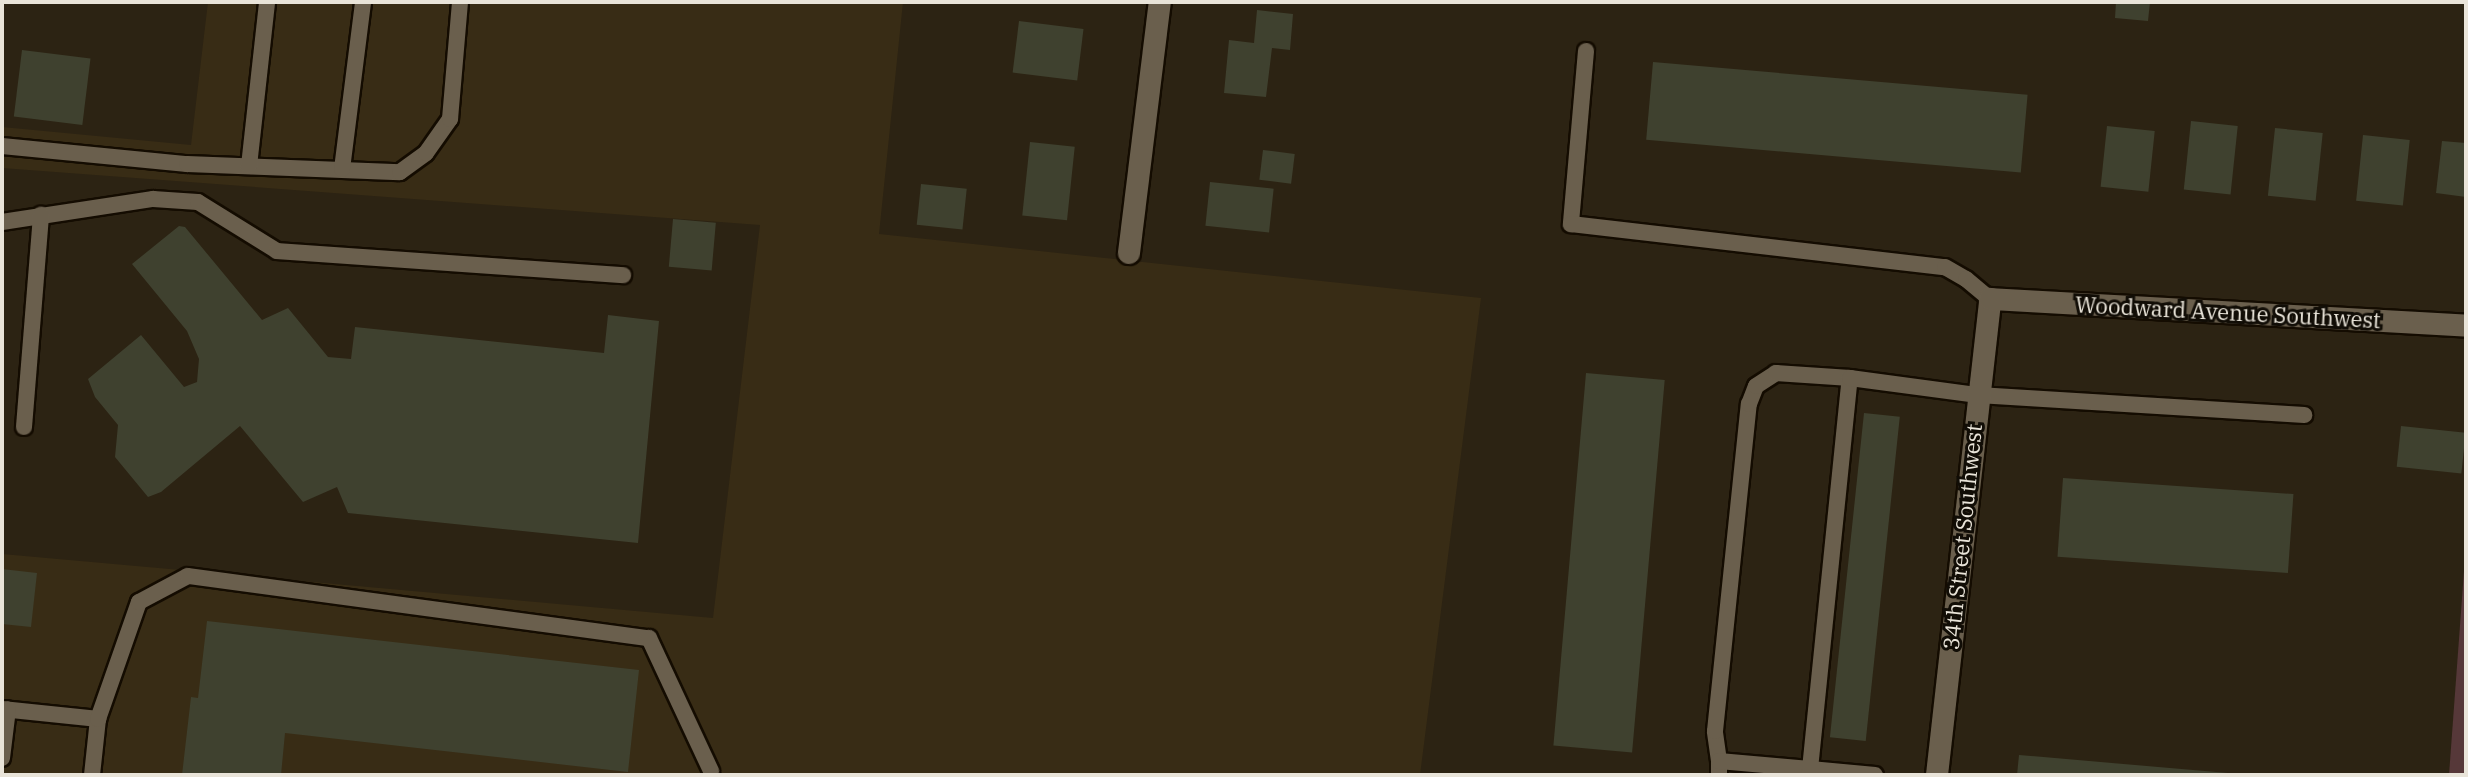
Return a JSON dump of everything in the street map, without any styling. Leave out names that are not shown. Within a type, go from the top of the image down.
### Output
[{"type":"street","points":[[1129,253],[1160,2]]},
{"type":"street","name":"Woodward Avenue Southwest","points":[[1990,299],[2466,326]]},
{"type":"street","name":"34th Street Southwest","points":[[1937,775],[1990,299]]},
{"type":"lane","points":[[242,166],[267,2]]},
{"type":"lane","points":[[342,169],[363,2]]},
{"type":"lane","points":[[2,146],[242,166],[400,172],[426,153],[450,119],[460,2]]},
{"type":"lane","points":[[1586,51],[1571,224],[1945,267],[1990,299]]},
{"type":"lane","points":[[2,222],[153,199],[198,202],[277,251],[623,275]]},
{"type":"lane","points":[[24,427],[41,215]]},
{"type":"lane","points":[[1875,775],[1719,768],[1715,731],[1749,404],[1756,386],[1776,373],[1850,378],[1978,395],[2304,415]]},
{"type":"lane","points":[[1810,772],[1850,378]]},
{"type":"lane","points":[[92,775],[98,719],[139,602],[188,576],[649,638],[711,771]]},
{"type":"lane","points":[[2,758],[5,709],[98,719]]},
{"type":"shaded area","points":[[208,2],[903,2],[879,234],[1481,298],[1420,775],[2,775],[2,554],[713,618],[760,225],[2,168],[2,127],[191,145]]},
{"type":"shaded area","points":[[2464,571],[2466,775],[2449,775]]},
{"type":"building","points":[[2116,2],[2150,2],[2148,21],[2115,18]]},
{"type":"building","points":[[1257,10],[1293,14],[1290,50],[1272,48],[1266,97],[1224,93],[1229,40],[1254,43]]},
{"type":"building","points":[[1019,21],[1084,29],[1077,81],[1013,73]]},
{"type":"building","points":[[22,50],[90,58],[82,125],[14,117]]},
{"type":"building","points":[[1653,62],[2028,95],[2021,172],[1646,140]]},
{"type":"building","points":[[2191,121],[2238,126],[2231,195],[2184,190]]},
{"type":"building","points":[[2107,126],[2155,131],[2148,192],[2101,187]]},
{"type":"building","points":[[2275,128],[2323,133],[2316,201],[2268,196]]},
{"type":"building","points":[[2363,135],[2410,140],[2403,206],[2356,201]]},
{"type":"building","points":[[2442,141],[2466,143],[2466,197],[2436,193]]},
{"type":"building","points":[[1030,142],[1075,147],[1067,220],[1022,216]]},
{"type":"building","points":[[1263,150],[1295,154],[1291,184],[1259,180]]},
{"type":"building","points":[[1210,182],[1274,189],[1269,232],[1205,226]]},
{"type":"building","points":[[921,184],[967,189],[962,230],[917,225]]},
{"type":"building","points":[[673,219],[716,223],[712,271],[669,267]]},
{"type":"building","points":[[179,226],[185,227],[262,320],[288,308],[328,357],[351,359],[355,327],[604,353],[608,315],[659,321],[638,543],[348,513],[337,487],[303,502],[240,426],[161,492],[148,497],[115,457],[118,425],[95,397],[88,379],[141,335],[184,387],[197,382],[199,359],[187,331],[132,264]]},
{"type":"building","points":[[1586,373],[1665,380],[1632,752],[1553,746]]},
{"type":"building","points":[[1864,413],[1900,417],[1866,741],[1830,737]]},
{"type":"building","points":[[2401,426],[2466,433],[2461,474],[2397,467]]},
{"type":"building","points":[[2063,478],[2293,494],[2288,573],[2057,557]]},
{"type":"building","points":[[2,569],[37,573],[31,627],[2,624]]},
{"type":"building","points":[[207,621],[639,670],[628,772],[285,733],[281,775],[182,775],[191,697],[198,698]]},
{"type":"building","points":[[2019,755],[2228,773],[2228,775],[2017,775]]}]
